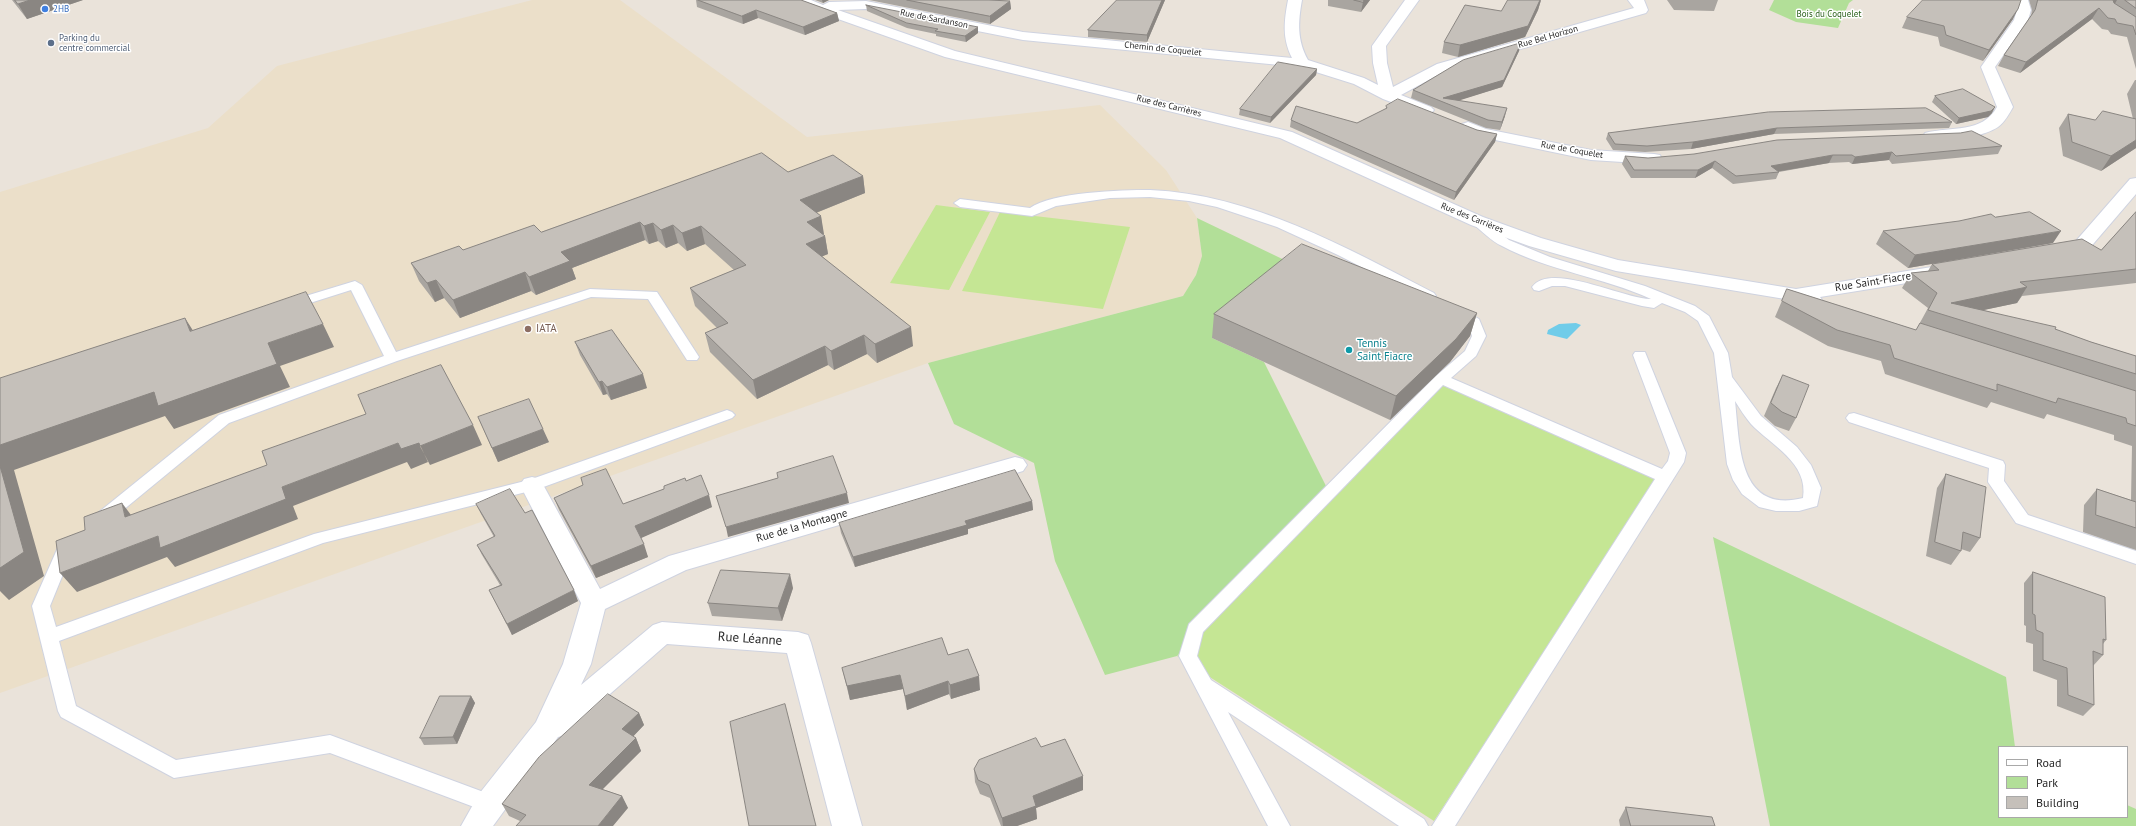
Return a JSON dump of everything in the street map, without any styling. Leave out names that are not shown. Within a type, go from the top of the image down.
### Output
[{"type":"street","name":"Rue de Sardanson","points":[[798,0],[816,6],[866,5],[1023,36]]},
{"type":"street","points":[[1295,0],[1290,29],[1294,48],[1302,63]]},
{"type":"street","points":[[1388,96],[1380,63],[1379,46],[1412,0]]},
{"type":"street","name":"Rue Bel Horizon","points":[[1388,96],[1442,67],[1641,10],[1639,2],[1635,0]]},
{"type":"street","points":[[1917,136],[1956,134],[1979,130],[2002,115],[2005,107],[1988,67],[2021,20],[2024,10],[2021,0]]},
{"type":"street","name":"Rue des Carrières","points":[[816,6],[950,54],[1286,136],[1477,221],[1536,242],[1616,265],[1795,295],[1833,307]]},
{"type":"street","name":"Chemin de Coquelet","points":[[1023,36],[1302,63]]},
{"type":"street","name":"Rue de Coquelet","points":[[1302,63],[1359,81],[1388,96],[1482,133],[1591,155],[1645,160],[1668,157]]},
{"type":"street","points":[[2041,255],[2081,246],[2136,183]]},
{"type":"street","name":"Rue Saint-Fiacre","points":[[1795,295],[1956,269]]},
{"type":"street","name":"Rue de la Montagne","points":[[594,603],[678,563],[1015,465]]},
{"type":"street","points":[[476,826],[490,804],[548,730],[576,664],[594,603],[532,485]]},
{"type":"street","name":"Rue Léanne","points":[[548,730],[662,633],[798,643],[847,826]]},
{"type":"lane","points":[[960,204],[1032,212],[1037,207],[1051,203],[1103,195],[1153,194],[1189,197],[1248,214],[1306,234],[1444,304],[1474,322],[1479,336],[1471,353],[1441,379],[1195,630],[1188,656],[1279,826]]},
{"type":"lane","points":[[1477,221],[1505,243],[1544,260],[1640,289],[1690,309],[1704,319],[1721,353],[1736,468],[1745,488],[1758,500],[1781,508],[1812,502],[1813,488],[1803,465],[1792,451],[1756,420],[1725,377]]},
{"type":"lane","points":[[1538,287],[1553,282],[1578,285],[1639,303],[1654,304],[1660,298]]},
{"type":"lane","points":[[282,308],[355,285],[392,358]]},
{"type":"lane","points":[[96,524],[224,419],[392,358],[590,293],[652,295],[692,357]]},
{"type":"lane","points":[[1443,826],[1676,462],[1678,453],[1640,355]]},
{"type":"lane","points":[[1441,379],[1665,477]]},
{"type":"lane","points":[[50,638],[320,538],[532,485],[727,415]]},
{"type":"lane","points":[[1854,418],[1998,465],[1996,482],[2022,519],[2136,558]]},
{"type":"lane","points":[[77,539],[65,549],[41,606],[68,711],[174,769],[330,744],[490,804]]},
{"type":"lane","points":[[1203,685],[1417,826]]},
{"type":"shaded area","name":"IATA","points":[[532,0],[620,0],[807,137],[1100,105],[1166,170],[1197,218],[1202,256],[1196,275],[1183,296],[928,363],[0,693],[0,192],[208,128],[277,66]]},
{"type":"green space","name":"Bois du Coquelet","points":[[1774,0],[1853,0],[1849,3],[1838,28],[1796,22],[1769,10]]},
{"type":"green space","points":[[936,205],[990,212],[949,290],[890,283]]},
{"type":"green space","points":[[1000,212],[1130,227],[1103,309],[962,291]]},
{"type":"green space","points":[[1197,218],[1299,267],[1212,338],[1264,362],[1330,494],[1177,656],[1105,675],[1055,561],[1034,463],[954,424],[928,363],[1183,296],[1196,275],[1202,256]]},
{"type":"green space","points":[[1437,380],[1658,478],[1434,821],[1177,656]]},
{"type":"green space","points":[[1713,537],[2006,677],[2015,746],[1998,746],[1998,818],[2128,818],[2128,805],[2136,809],[2136,826],[1770,826]]},
{"type":"water","points":[[1576,323],[1581,325],[1567,339],[1547,334],[1548,330],[1559,324]]},
{"type":"building","points":[[15,0],[30,0],[18,4]]},
{"type":"building","points":[[698,0],[801,0],[837,13],[803,27],[756,10],[742,16]]},
{"type":"building","points":[[907,0],[989,0],[1010,1],[990,16]]},
{"type":"building","points":[[1117,0],[1162,0],[1147,35],[1088,30]]},
{"type":"building","points":[[1508,0],[1540,0],[1528,26],[1460,45],[1444,42],[1465,5],[1501,11]]},
{"type":"building","points":[[1923,0],[2021,0],[2018,9],[1989,50],[1946,35],[1944,26],[1907,17]]},
{"type":"building","points":[[2038,0],[2113,0],[2114,3],[2136,17],[2136,35],[2133,26],[2117,23],[2115,19],[2108,18],[2099,8],[2026,62],[2004,55],[2035,10]]},
{"type":"building","points":[[2125,0],[2136,0],[2136,8]]},
{"type":"building","points":[[866,5],[978,27],[965,36],[935,31],[938,29],[907,23]]},
{"type":"building","points":[[1521,43],[1504,80],[1443,98],[1507,108],[1502,122],[1488,120],[1413,90],[1463,60]]},
{"type":"building","points":[[1278,62],[1317,69],[1271,117],[1240,109]]},
{"type":"building","points":[[1963,89],[1995,107],[1991,111],[1959,118],[1935,96]]},
{"type":"building","points":[[1398,99],[1477,130],[1497,134],[1456,192],[1291,120],[1296,106],[1357,123],[1387,108],[1386,106]]},
{"type":"building","points":[[1926,108],[1952,122],[1777,128],[1693,142],[1647,146],[1615,144],[1608,133],[1768,112]]},
{"type":"building","points":[[2103,111],[2136,119],[2136,140],[2111,156],[2072,142],[2068,114],[2095,120]]},
{"type":"building","points":[[1972,131],[2002,146],[1896,156],[1892,152],[1855,157],[1852,155],[1833,155],[1771,166],[1779,172],[1736,176],[1715,161],[1698,170],[1634,170],[1625,156],[1648,158],[1694,154],[1777,140],[1960,133]]},
{"type":"building","points":[[762,153],[788,172],[833,155],[863,176],[800,200],[821,216],[807,222],[825,236],[806,244],[911,327],[875,344],[864,335],[831,351],[825,346],[753,380],[705,333],[728,323],[690,288],[746,265],[701,226],[682,233],[673,225],[661,230],[653,223],[644,226],[640,222],[561,252],[570,261],[529,277],[525,272],[453,300],[436,280],[427,283],[411,263],[459,246],[463,250],[534,225],[541,232]]},
{"type":"building","points":[[2030,212],[2061,231],[1915,255],[1883,231],[1959,221],[1991,214],[1995,217]]},
{"type":"building","points":[[2136,212],[2136,269],[2020,282],[2027,287],[1951,303],[2056,327],[2055,329],[2136,356],[2136,374],[1928,310],[1937,293],[1911,273],[1939,270],[1932,264],[2082,239],[2101,250]]},
{"type":"building","name":"Tennis Saint Fiacre","points":[[1302,244],[1477,313],[1456,339],[1396,396],[1214,314]]},
{"type":"building","points":[[1787,289],[1916,330],[1920,323],[2136,391],[2136,426],[2127,423],[2126,418],[2058,398],[2056,403],[1997,384],[1997,391],[1894,358],[1890,345],[1837,330],[1782,301]]},
{"type":"building","points":[[306,292],[323,324],[268,343],[277,364],[158,406],[154,392],[0,445],[0,378],[185,318],[190,331]]},
{"type":"building","points":[[612,330],[643,374],[607,387],[602,381],[599,382],[575,342]]},
{"type":"building","points":[[441,365],[473,425],[420,446],[419,443],[401,449],[398,443],[282,487],[286,499],[160,548],[158,536],[60,573],[56,541],[85,530],[84,517],[122,503],[125,517],[267,465],[262,451],[366,414],[358,395]]},
{"type":"building","points":[[1783,375],[1809,385],[1796,418],[1782,412],[1771,403]]},
{"type":"building","points":[[529,399],[543,429],[492,448],[478,417]]},
{"type":"building","points":[[833,456],[847,493],[726,527],[716,496],[778,478],[777,473]]},
{"type":"building","points":[[0,466],[24,552],[0,568]]},
{"type":"building","points":[[606,469],[623,504],[664,489],[664,486],[685,478],[686,481],[701,475],[709,495],[635,526],[644,544],[591,566],[554,498],[583,485],[581,478]]},
{"type":"building","points":[[1015,470],[1032,501],[965,521],[967,525],[853,557],[839,523]]},
{"type":"building","points":[[1946,474],[1986,487],[1980,538],[1963,532],[1961,551],[1935,542]]},
{"type":"building","points":[[510,489],[525,513],[532,510],[574,590],[507,624],[489,590],[502,585],[477,545],[495,536],[476,504]]},
{"type":"building","points":[[2097,489],[2136,502],[2136,528],[2096,515]]},
{"type":"building","points":[[721,570],[790,574],[778,608],[708,603]]},
{"type":"building","points":[[2033,572],[2105,597],[2106,640],[2103,639],[2103,655],[2093,651],[2094,705],[2068,695],[2067,668],[2043,660],[2043,633],[2036,630],[2035,615],[2033,614]]},
{"type":"building","points":[[942,638],[948,655],[968,649],[979,676],[950,685],[948,681],[905,696],[900,675],[847,686],[842,668]]},
{"type":"building","points":[[608,694],[639,713],[622,729],[636,738],[589,785],[622,796],[598,826],[516,826],[526,815],[502,804],[539,757]]},
{"type":"building","points":[[440,696],[471,696],[453,737],[420,738]]},
{"type":"building","points":[[785,704],[816,826],[749,826],[730,722]]},
{"type":"building","points":[[1036,738],[1041,747],[1065,739],[1083,776],[1033,796],[1036,806],[1002,818],[989,785],[978,780],[974,769],[979,760]]},
{"type":"building","points":[[1626,807],[1712,817],[1715,826],[1631,826]]},
{"type":"place","name":"2HB","points":[[45,9]]},
{"type":"place","name":"Parking du centre commercial","points":[[51,43]]},
{"type":"place","name":"IATA","points":[[528,329]]},
{"type":"place","name":"Tennis Saint Fiacre","points":[[1349,350]]}]
